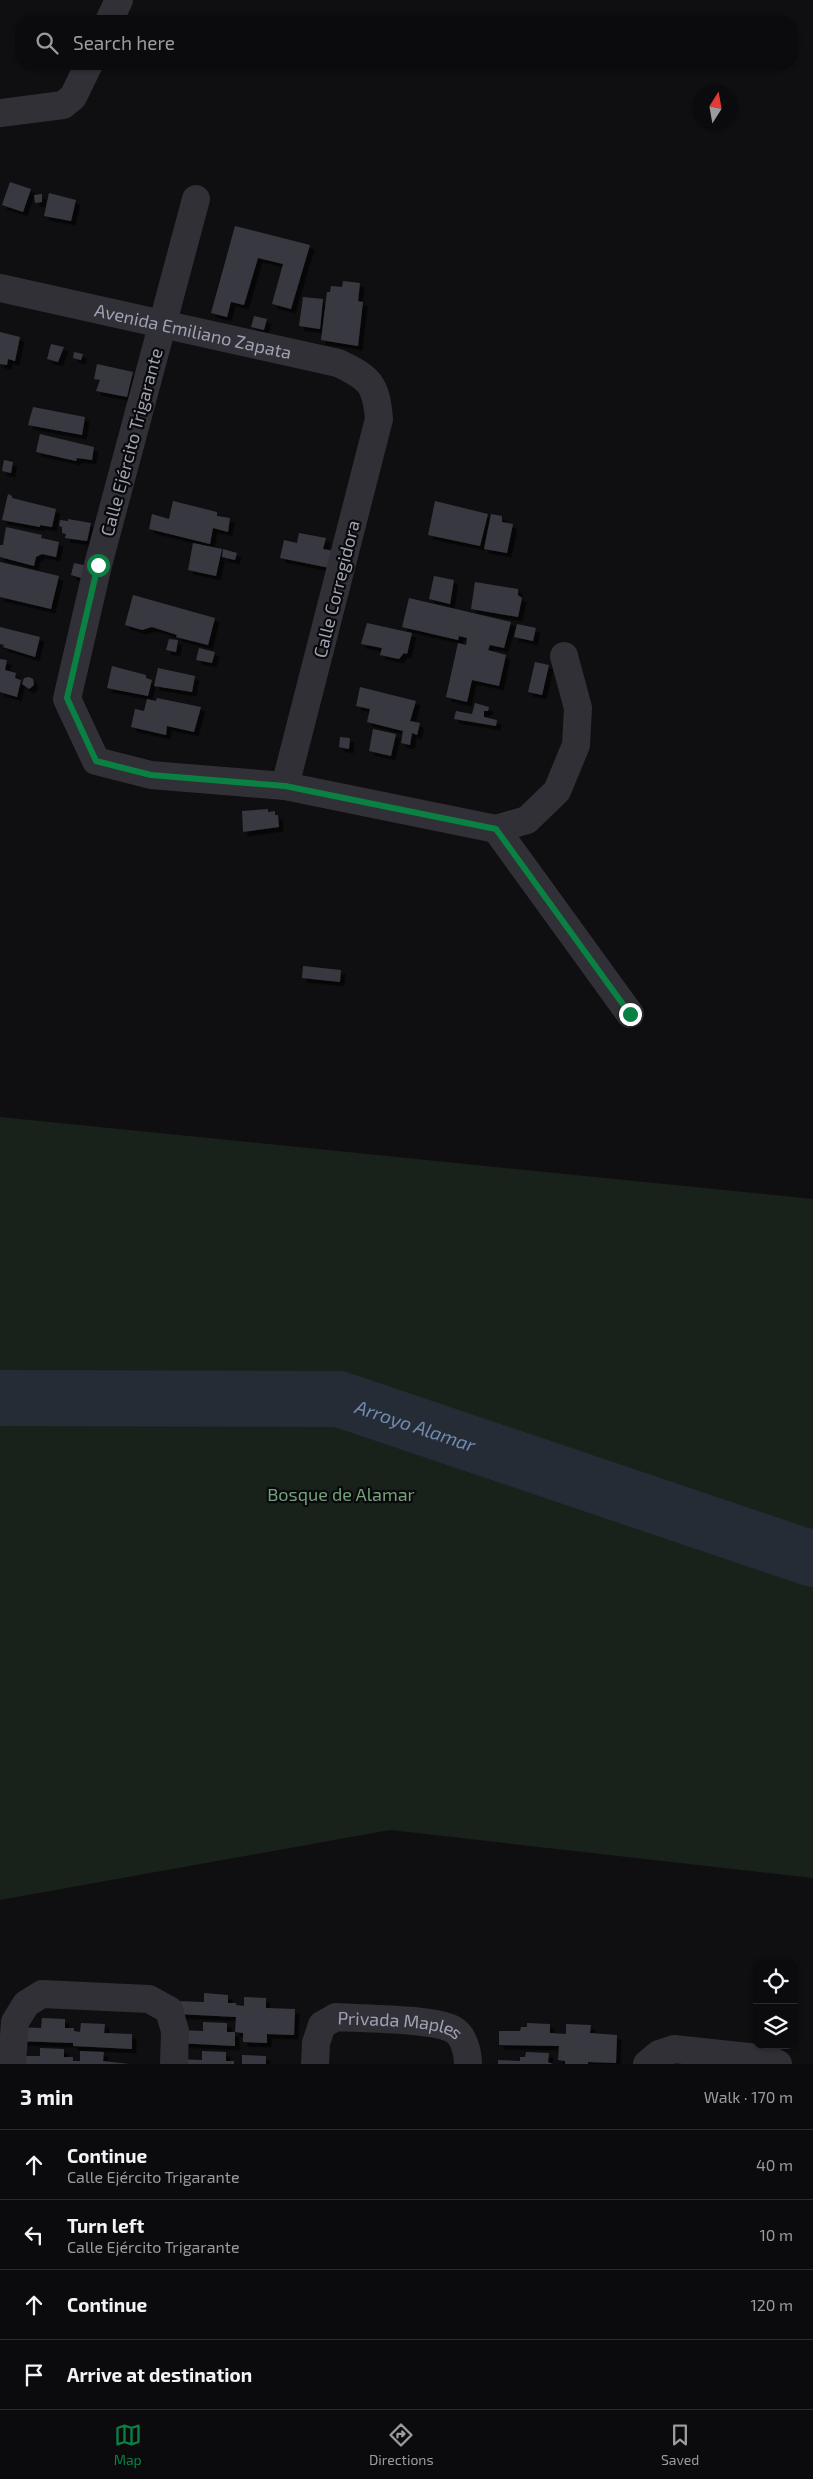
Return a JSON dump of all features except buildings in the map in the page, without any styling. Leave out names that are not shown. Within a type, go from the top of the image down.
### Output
[{"type":"street","points":[[112,15],[118,0]]},
{"type":"street","points":[[0,113],[63,105],[73,97],[86,70]]},
{"type":"street","points":[[162,326],[196,199]]},
{"type":"street","name":"Avenida Emiliano Zapata","points":[[0,288],[162,326],[338,363],[360,374],[377,393]]},
{"type":"street","name":"Calle Ejército Trigarante","points":[[162,326],[98,565],[67,698],[96,761],[151,775],[285,786]]},
{"type":"street","name":"Calle Corregidora","points":[[285,786],[380,419],[377,393]]},
{"type":"street","points":[[285,786],[496,829],[527,820],[557,790],[576,745],[578,708],[564,656]]},
{"type":"street","points":[[496,829],[630,1014]]},
{"type":"street","points":[[12,2064],[15,2022],[26,2004],[42,1994],[149,2000],[169,2010],[175,2030],[174,2064]]},
{"type":"street","name":"Privada Maples","points":[[315,2064],[316,2043],[322,2025],[336,2017],[437,2024],[455,2030],[463,2040],[468,2056],[468,2064]]},
{"type":"street","points":[[647,2064],[659,2054],[674,2049],[769,2059],[778,2064]]},
{"type":"green space","name":"Bosque de Alamar","points":[[0,1117],[813,1199],[813,1878],[390,1830],[0,1900]]},
{"type":"waterway","name":"Arroyo Alamar","points":[[0,1398],[339,1399],[813,1559]]},
{"type":"route","points":[[98,565],[67,698],[96,761],[151,775],[285,786],[496,829],[630,1014]]}]
